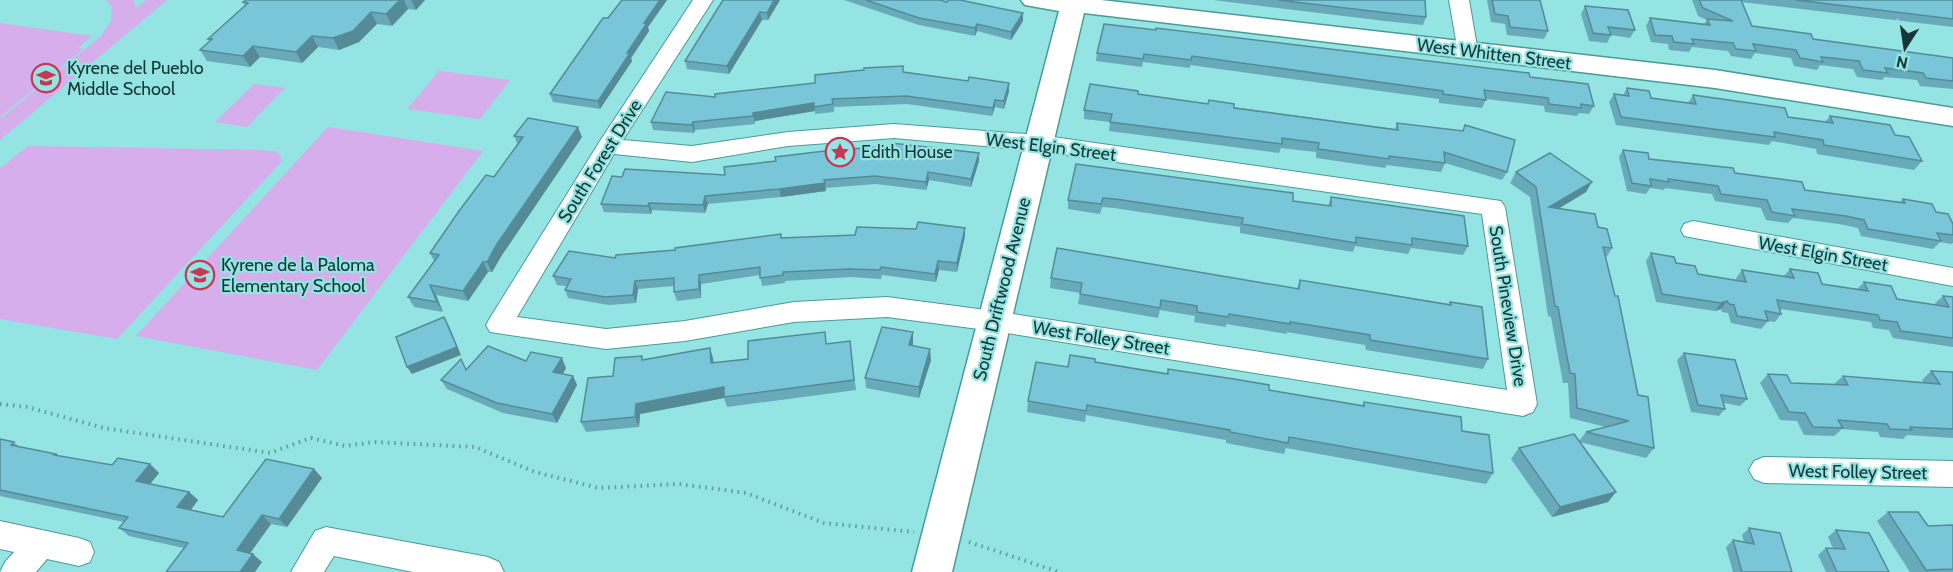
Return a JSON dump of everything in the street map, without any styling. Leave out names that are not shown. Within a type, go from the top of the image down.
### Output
[{"type":"street","name":"South Forest Drive","points":[[499,325],[608,146],[703,0]]},
{"type":"street","name":"West Whitten Street","points":[[1034,0],[1715,80],[1953,117]]},
{"type":"street","points":[[1459,0],[1468,52]]},
{"type":"street","name":"South Driftwood Avenue","points":[[936,554],[1073,5]]},
{"type":"street","name":"West Elgin Street","points":[[608,146],[692,154],[788,139],[894,131],[1039,143],[1493,207]]},
{"type":"street","name":"South Pineview Drive","points":[[1493,207],[1523,404]]},
{"type":"street","name":"West Elgin Street","points":[[1693,230],[1953,277]]},
{"type":"street","name":"West Folley Street","points":[[499,325],[606,339],[685,331],[794,312],[887,307],[994,321],[1523,404]]},
{"type":"street","name":"West Folley Street","points":[[1764,470],[1953,474]]},
{"type":"street","points":[[0,535],[79,552]]},
{"type":"street","points":[[307,572],[326,541],[488,572]]},
{"type":"street","points":[[16,572],[41,543]]},
{"type":"path","points":[[0,404],[27,407],[104,428],[270,453],[311,438],[345,446],[374,442],[475,447],[535,472],[599,488],[679,484],[746,493],[824,523],[897,529],[936,554],[983,545],[1059,572]]},
{"type":"shaded area","points":[[106,0],[134,0],[136,8],[146,0],[167,0],[0,140],[0,119],[101,36],[111,21],[112,7]]},
{"type":"shaded area","points":[[0,23],[92,36],[78,48],[83,49],[0,117]]},
{"type":"shaded area","points":[[439,71],[510,80],[480,119],[407,109]]},
{"type":"shaded area","points":[[254,84],[285,88],[247,127],[215,122]]},
{"type":"shaded area","points":[[328,127],[483,151],[317,370],[136,336]]},
{"type":"shaded area","points":[[28,146],[264,150],[278,152],[282,161],[117,339],[0,319],[0,168]]},
{"type":"building","points":[[246,0],[400,0],[386,14],[371,12],[353,31],[333,38],[312,36],[296,52],[253,46],[243,56],[200,50],[212,39],[208,39],[248,3],[243,2]]},
{"type":"building","points":[[622,0],[660,0],[627,53],[630,53],[598,101],[550,94],[603,18],[608,18]]},
{"type":"building","points":[[723,0],[774,0],[767,13],[760,12],[727,66],[685,61]]},
{"type":"building","points":[[866,0],[940,0],[947,2],[948,0],[960,0],[1023,13],[1011,32],[977,24],[975,28],[919,18]]},
{"type":"building","points":[[1278,0],[1425,0],[1426,17],[1388,13]]},
{"type":"building","points":[[1492,0],[1540,0],[1548,31],[1510,27],[1508,16],[1495,14]]},
{"type":"building","points":[[1699,0],[1741,0],[1752,26],[1811,34],[1813,39],[1953,58],[1953,81],[1926,78],[1923,73],[1885,68],[1888,73],[1863,70],[1859,61],[1821,57],[1823,62],[1800,58],[1796,50],[1753,44],[1756,51],[1736,49],[1733,43],[1692,39],[1694,44],[1674,42],[1672,36],[1655,35],[1650,18],[1710,25],[1707,19],[1733,21],[1703,8]]},
{"type":"building","points":[[1796,0],[1953,0],[1953,19]]},
{"type":"building","points":[[1585,6],[1628,10],[1635,30],[1608,27],[1611,35],[1593,33]]},
{"type":"building","points":[[1104,24],[1156,30],[1156,28],[1529,73],[1530,77],[1588,84],[1594,106],[1581,104],[1581,108],[1549,104],[1548,98],[1484,90],[1486,100],[1443,94],[1443,91],[1192,56],[1191,60],[1144,54],[1143,59],[1097,53]]},
{"type":"building","points":[[903,66],[903,72],[968,81],[969,77],[1009,83],[1004,101],[995,100],[993,108],[906,96],[832,99],[833,104],[814,107],[814,103],[753,113],[753,116],[693,122],[692,125],[651,122],[666,92],[715,97],[715,94],[815,83],[815,75],[864,70],[864,68]]},
{"type":"building","points":[[1090,84],[1138,91],[1138,94],[1208,104],[1209,100],[1234,104],[1234,108],[1398,130],[1397,123],[1463,131],[1465,125],[1515,140],[1507,172],[1444,152],[1445,163],[1389,156],[1389,159],[1318,149],[1319,143],[1282,138],[1282,144],[1110,122],[1112,114],[1084,110]]},
{"type":"building","points":[[1627,88],[1649,91],[1651,98],[1696,104],[1693,95],[1785,108],[1788,117],[1833,123],[1830,116],[1890,125],[1895,135],[1909,137],[1922,161],[1824,145],[1823,140],[1774,132],[1775,137],[1621,117],[1614,94],[1629,96]]},
{"type":"building","points":[[528,118],[578,127],[487,262],[483,262],[463,291],[430,285],[437,302],[408,297],[439,255],[430,253],[459,211],[486,175],[494,177],[523,137],[514,136]]},
{"type":"building","points":[[891,143],[979,153],[971,179],[928,172],[926,182],[875,176],[824,180],[825,183],[705,196],[703,205],[601,204],[612,176],[622,177],[625,169],[725,175],[724,167],[776,161],[775,157],[890,146]]},
{"type":"building","points":[[1623,150],[1648,153],[1649,159],[1733,168],[1735,173],[1802,182],[1805,190],[1905,203],[1903,199],[1932,204],[1936,212],[1948,214],[1953,224],[1953,235],[1937,233],[1941,241],[1868,229],[1864,220],[1846,216],[1792,209],[1795,216],[1772,212],[1767,200],[1721,194],[1718,186],[1668,179],[1669,182],[1650,179],[1651,186],[1632,183]]},
{"type":"building","points":[[1550,153],[1592,182],[1549,207],[1595,214],[1598,227],[1607,229],[1612,248],[1603,247],[1615,296],[1618,296],[1638,395],[1648,397],[1654,448],[1586,432],[1629,421],[1577,408],[1575,374],[1570,373],[1558,307],[1555,306],[1536,187],[1516,172]]},
{"type":"building","points":[[1076,164],[1293,193],[1293,201],[1331,206],[1331,197],[1464,216],[1468,246],[1412,238],[1412,245],[1356,237],[1356,243],[1242,224],[1243,218],[1115,199],[1103,198],[1101,204],[1068,200]]},
{"type":"building","points":[[918,222],[965,228],[957,263],[938,261],[935,274],[881,267],[880,270],[783,272],[783,275],[760,278],[760,267],[699,275],[699,289],[674,292],[674,278],[635,281],[633,295],[605,297],[565,290],[571,279],[553,276],[569,251],[615,258],[616,255],[675,250],[675,248],[781,234],[781,238],[855,235],[857,227],[916,229]]},
{"type":"building","points":[[1057,248],[1299,289],[1300,280],[1451,305],[1450,302],[1482,307],[1488,359],[1370,340],[1370,335],[1290,322],[1290,324],[1229,314],[1228,317],[1197,312],[1197,306],[1161,300],[1160,308],[1080,294],[1082,283],[1051,278]]},
{"type":"building","points":[[1651,253],[1674,257],[1676,263],[1695,266],[1698,274],[1746,282],[1742,270],[1794,278],[1790,269],[1818,273],[1822,284],[1868,291],[1864,282],[1891,286],[1897,299],[1949,307],[1943,296],[1953,297],[1953,338],[1901,331],[1897,322],[1880,320],[1878,315],[1777,300],[1781,314],[1765,311],[1768,321],[1737,316],[1734,305],[1727,301],[1721,303],[1662,294]]},
{"type":"building","points":[[444,317],[457,347],[407,367],[396,337]]},
{"type":"building","points":[[882,327],[913,332],[909,345],[930,349],[919,387],[865,378]]},
{"type":"building","points":[[825,332],[826,344],[850,341],[854,380],[724,397],[724,387],[636,404],[635,417],[581,422],[588,378],[613,376],[615,358],[642,356],[642,360],[710,348],[711,363],[748,359],[748,341]]},
{"type":"building","points":[[488,346],[526,361],[531,352],[562,358],[553,372],[573,376],[552,414],[497,403],[441,380],[461,359],[466,370]]},
{"type":"building","points":[[1684,353],[1735,360],[1747,399],[1721,395],[1725,409],[1698,405]]},
{"type":"building","points":[[1070,355],[1095,359],[1095,362],[1168,374],[1168,369],[1269,385],[1269,390],[1364,406],[1364,402],[1461,417],[1462,431],[1489,435],[1493,473],[1289,437],[1288,443],[1230,432],[1230,430],[1087,405],[1086,411],[1028,401],[1036,362],[1068,367]]},
{"type":"building","points":[[1931,371],[1953,372],[1953,429],[1910,427],[1912,430],[1890,429],[1887,424],[1838,420],[1843,428],[1813,427],[1805,413],[1789,412],[1768,374],[1787,375],[1791,383],[1848,385],[1843,376],[1940,384]]},
{"type":"building","points":[[1574,434],[1616,492],[1560,507],[1519,448]]},
{"type":"building","points":[[0,439],[14,442],[11,445],[56,454],[54,455],[112,465],[118,458],[150,464],[136,481],[189,492],[177,507],[223,517],[266,459],[314,469],[279,519],[262,515],[237,550],[253,554],[240,572],[166,572],[188,543],[119,528],[128,517],[0,490]]},
{"type":"building","points":[[1888,512],[1918,512],[1928,526],[1953,525],[1953,569],[1926,570]]},
{"type":"building","points":[[1749,528],[1780,533],[1792,572],[1742,572],[1733,540],[1754,544]]},
{"type":"building","points":[[1836,530],[1869,533],[1889,572],[1837,572],[1826,548],[1845,549]]},
{"type":"place","name":"Kyrene del Pueblo Middle School","points":[[46,78]]},
{"type":"place","name":"Edith House","points":[[840,152]]},
{"type":"place","name":"Kyrene de la Paloma Elementary School","points":[[200,275]]}]
